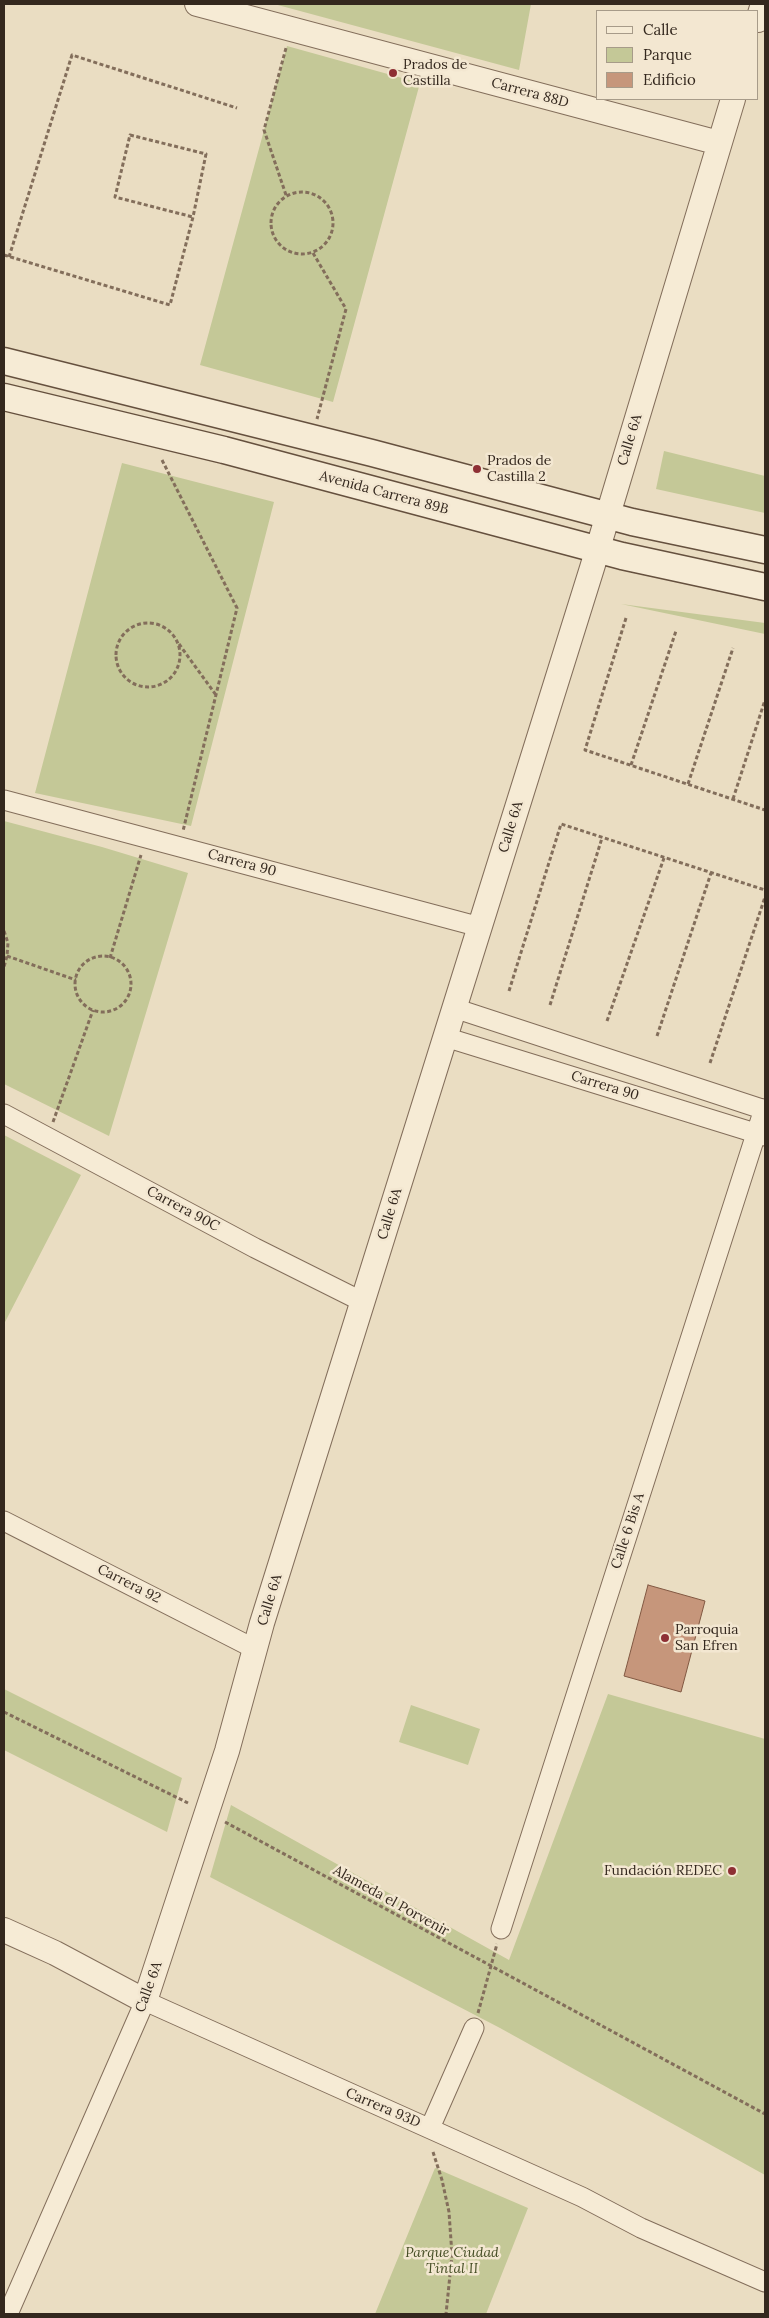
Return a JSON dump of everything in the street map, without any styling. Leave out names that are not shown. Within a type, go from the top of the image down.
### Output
[{"type":"main road","points":[[4,361],[608,514],[765,550]]},
{"type":"main road","name":"Avenida Carrera 89B","points":[[4,397],[224,450],[598,550],[765,586]]},
{"type":"street","name":"Carrera 88D","points":[[197,4],[719,143]]},
{"type":"street","points":[[759,17],[763,4]]},
{"type":"street","name":"Calle 6A","points":[[8,2314],[145,2001],[227,1751],[255,1649],[598,550],[733,100]]},
{"type":"street","name":"Carrera 90","points":[[4,800],[480,927]]},
{"type":"street","name":"Carrera 90","points":[[454,1008],[764,1109]]},
{"type":"street","name":"Carrera 90","points":[[446,1037],[761,1134]]},
{"type":"street","name":"Calle 6 Bis A","points":[[501,1929],[761,1134],[764,1109]]},
{"type":"street","name":"Carrera 90C","points":[[4,1114],[255,1248],[363,1302]]},
{"type":"street","name":"Carrera 92","points":[[4,1521],[255,1649]]},
{"type":"street","name":"Carrera 93D","points":[[4,1930],[56,1953],[145,2001],[582,2197],[641,2228],[765,2282]]},
{"type":"street","points":[[430,2128],[474,2028]]},
{"type":"path","points":[[286,195],[264,130],[290,28]]},
{"type":"path","points":[[9,257],[72,55],[237,108]]},
{"type":"path","points":[[4,255],[170,305],[193,217],[206,154],[130,136],[115,198],[193,217]]},
{"type":"path","points":[[306,192],[325,201],[330,210],[333,230],[322,248],[313,253],[302,255],[292,253],[276,241],[271,226],[272,211],[286,195],[306,192]]},
{"type":"path","points":[[313,253],[346,309],[317,420]]},
{"type":"path","points":[[162,460],[237,608],[181,838]]},
{"type":"path","points":[[626,618],[585,750],[765,810]]},
{"type":"path","points":[[176,639],[179,649],[177,669],[162,684],[141,686],[131,682],[123,675],[118,665],[116,654],[123,634],[140,623],[161,625],[176,639],[216,695]]},
{"type":"path","points":[[631,765],[676,631]]},
{"type":"path","points":[[688,784],[732,648]]},
{"type":"path","points":[[733,800],[765,700]]},
{"type":"path","points":[[509,991],[561,824],[765,890]]},
{"type":"path","points":[[110,958],[147,838]]},
{"type":"path","points":[[550,1005],[602,838]]},
{"type":"path","points":[[607,1021],[664,858]]},
{"type":"path","points":[[657,1036],[711,873]]},
{"type":"path","points":[[710,1063],[765,897]]},
{"type":"path","points":[[4,931],[8,943],[8,956],[4,967]]},
{"type":"path","points":[[8,956],[76,980]]},
{"type":"path","points":[[110,958],[125,967],[130,976],[130,993],[119,1007],[111,1011],[93,1010],[79,998],[76,980],[79,971],[92,959],[110,958]]},
{"type":"path","points":[[47,1137],[93,1010]]},
{"type":"path","name":"Alameda el Porvenir","points":[[4,1712],[207,1812],[490,1967],[765,2114]]},
{"type":"path","points":[[482,1999],[492,1960]]},
{"type":"path","points":[[433,2152],[442,2180],[448,2212],[452,2255],[446,2314]]},
{"type":"green space","points":[[274,4],[531,4],[519,70]]},
{"type":"green space","points":[[287,46],[420,83],[333,402],[200,365]]},
{"type":"green space","points":[[664,451],[765,476],[765,513],[656,489]]},
{"type":"green space","points":[[122,463],[274,502],[191,826],[35,793]]},
{"type":"green space","points":[[621,604],[765,623],[765,634]]},
{"type":"green space","points":[[4,821],[102,847],[188,873],[109,1136],[4,1084]]},
{"type":"green space","points":[[4,1135],[81,1175],[4,1324]]},
{"type":"green space","points":[[4,1689],[182,1778],[167,1832],[4,1750]]},
{"type":"green space","points":[[608,1694],[765,1739],[765,2175],[500,2028],[210,1877],[231,1805],[509,1960]]},
{"type":"green space","points":[[411,1705],[480,1729],[468,1765],[399,1742]]},
{"type":"green space","name":"Parque Ciudad Tintal II","points":[[435,2168],[528,2208],[486,2314],[375,2314]]},
{"type":"building","name":"Parroquia San Efren","points":[[648,1585],[705,1601],[681,1692],[624,1676]]},
{"type":"place","name":"Prados de Castilla","points":[[393,73]]},
{"type":"place","name":"Prados de Castilla 2","points":[[477,469]]},
{"type":"place","name":"Parroquia San Efren","points":[[665,1638]]},
{"type":"place","name":"Fundación REDEC","points":[[732,1871]]}]
